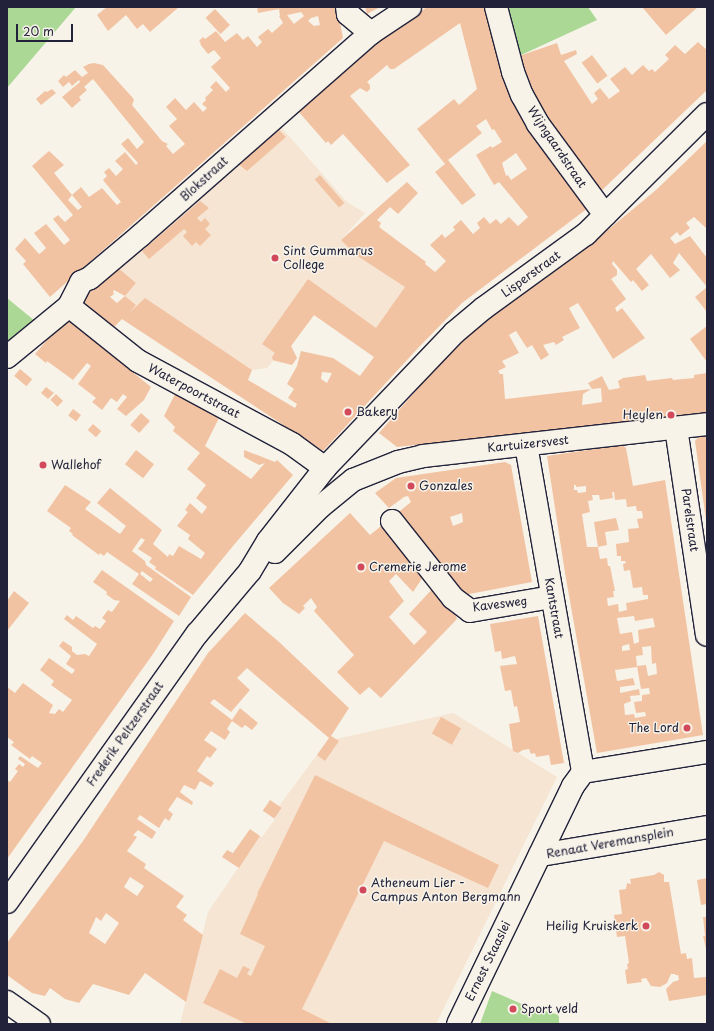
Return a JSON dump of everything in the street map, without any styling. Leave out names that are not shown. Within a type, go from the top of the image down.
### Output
[{"type":"street","points":[[347,7],[348,14],[371,33]]},
{"type":"street","name":"Blokstraat","points":[[7,357],[69,306],[81,282],[90,278],[141,235],[371,33],[410,7]]},
{"type":"street","name":"Wijngaardstraat","points":[[496,7],[513,72],[522,94],[538,124],[605,215]]},
{"type":"street","name":"Lisperstraat","points":[[325,468],[454,333],[484,308],[586,234],[707,114]]},
{"type":"street","name":"Waterpoortstraat","points":[[69,306],[138,361],[292,444],[325,468]]},
{"type":"street","name":"Kartuizersvest","points":[[353,480],[374,470],[423,456],[707,424]]},
{"type":"street","name":"Parelstraat","points":[[676,428],[707,635]]},
{"type":"street","points":[[356,436],[351,447],[352,456],[364,468],[374,470]]},
{"type":"street","name":"Kantstraat","points":[[526,445],[583,772]]},
{"type":"street","points":[[320,506],[325,495],[325,468]]},
{"type":"street","name":"Frederik Peltzerstraat","points":[[7,902],[192,640],[250,571],[268,541],[325,468]]},
{"type":"street","name":"Frederik Peltzerstraat","points":[[250,571],[270,556],[320,506],[353,480]]},
{"type":"street","name":"Kavesweg","points":[[392,521],[453,598],[470,611],[552,597]]},
{"type":"street","points":[[583,772],[707,752]]},
{"type":"street","name":"Renaat Veremansplein","points":[[540,855],[573,786],[583,772]]},
{"type":"street","name":"Renaat Veremansplein","points":[[540,855],[707,827]]},
{"type":"street","name":"Ernest Staaslei","points":[[458,1024],[540,855]]},
{"type":"street","points":[[7,1002],[40,1024]]},
{"type":"shaded area","name":"Sint Gummarus College","points":[[280,126],[347,202],[365,213],[341,240],[377,220],[381,223],[379,228],[426,262],[425,264],[435,272],[462,303],[440,324],[360,376],[374,357],[314,315],[291,346],[297,358],[292,365],[273,361],[267,368],[252,370],[239,396],[122,319],[136,305],[125,296],[136,283],[117,267]]},
{"type":"shaded area","name":"Atheneum Lier - Campus Anton Bergmann","points":[[453,713],[557,777],[436,1024],[180,1024],[208,912],[260,836],[262,837],[275,819],[279,806],[331,736],[336,739]]},
{"type":"green space","points":[[7,7],[76,7],[7,88]]},
{"type":"green space","points":[[505,7],[588,7],[597,20],[519,56]]},
{"type":"green space","points":[[7,298],[35,321],[7,345]]},
{"type":"green space","name":"Sport veld","points":[[492,991],[522,1004],[559,1015],[559,1024],[480,1024]]},
{"type":"building","points":[[107,7],[179,7],[150,32],[143,24],[137,29],[126,15],[108,31],[97,15]]},
{"type":"building","points":[[257,7],[337,7],[343,38],[50,297],[23,264],[26,261],[15,249],[25,238],[39,254],[42,252],[46,248],[34,233],[46,224],[64,245],[70,240],[53,219],[58,215],[65,222],[73,215],[32,166],[49,151],[64,165],[54,173],[72,195],[81,187],[89,197],[102,188],[117,205],[121,202],[103,180],[107,176],[104,172],[109,168],[116,176],[123,169],[115,161],[125,152],[136,165],[138,163],[121,144],[128,138],[137,149],[144,142],[93,79],[84,87],[87,90],[79,97],[81,100],[72,108],[62,97],[80,82],[79,80],[72,86],[69,82],[63,87],[58,81],[64,75],[66,77],[75,70],[82,77],[88,73],[83,67],[89,64],[94,63],[103,65],[132,97],[134,100],[132,105],[162,141],[168,144],[166,146],[173,154],[185,144],[169,126],[177,119],[166,107],[175,98],[186,110],[194,102],[203,112],[207,108],[202,104],[206,100],[205,98],[213,90],[210,87],[216,81],[226,92],[230,88],[211,67],[221,58],[214,50],[208,54],[199,41],[203,37],[205,39],[216,31],[225,42],[237,33],[243,40],[248,36],[257,47],[262,42],[258,37],[268,29],[272,33],[283,23],[279,16],[279,9],[258,13]],"holes":[[[301,12],[304,16],[294,24],[287,15]],[[318,16],[320,25],[314,26],[308,21],[311,18]],[[72,195],[82,207],[78,210],[68,200]]]},
{"type":"building","points":[[365,7],[380,7],[367,14]]},
{"type":"building","points":[[427,7],[486,7],[546,152],[588,208],[462,303],[419,347],[323,451],[122,319],[113,328],[84,302],[85,297],[117,267],[136,283],[125,296],[136,305],[128,314],[145,298],[252,370],[248,380],[295,408],[297,404],[288,398],[294,389],[287,384],[297,366],[301,351],[333,358],[360,376],[374,357],[314,315],[291,346],[297,358],[292,365],[273,360],[272,357],[275,353],[262,344],[308,279],[376,328],[405,287],[356,255],[341,240],[407,182],[418,193],[398,214],[390,207],[377,220],[381,223],[379,227],[426,262],[425,264],[435,272],[446,261],[430,245],[442,234],[445,238],[455,230],[453,227],[461,220],[473,234],[480,228],[477,223],[484,217],[490,224],[496,219],[501,224],[509,217],[518,226],[528,217],[499,182],[494,185],[476,155],[491,146],[492,148],[502,142],[494,129],[492,130],[486,119],[476,126],[482,133],[448,160],[476,195],[462,205],[435,172],[445,164],[417,129],[454,99],[459,105],[477,89],[460,23],[394,69],[390,69],[387,65],[367,82],[370,85],[370,89],[367,92],[360,88],[350,96],[410,165],[387,183],[343,134],[331,145],[328,141],[326,143],[298,111],[376,43]],"holes":[[[516,153],[527,169],[511,180],[508,175],[506,176],[502,163]],[[114,290],[125,296],[117,303],[110,297],[114,294]],[[322,372],[332,373],[327,383],[321,379]]]},
{"type":"building","points":[[642,7],[698,7],[666,35]]},
{"type":"building","points":[[215,9],[230,25],[220,34],[205,18]]},
{"type":"building","points":[[698,42],[707,50],[707,90],[600,192],[546,116],[527,81],[519,56],[557,43],[561,55],[576,50],[577,54],[564,61],[592,104],[598,99],[594,93],[600,88],[609,99],[620,91],[610,79],[625,67],[632,75],[643,65],[649,71],[652,69],[655,72],[669,59],[665,55],[675,45],[685,54]]},
{"type":"building","points":[[592,55],[608,76],[597,84],[582,63]]},
{"type":"building","points":[[52,89],[56,93],[41,105],[36,99],[45,91],[47,92]]},
{"type":"building","points":[[279,130],[286,137],[247,171],[237,163]]},
{"type":"building","points":[[707,141],[707,229],[694,217],[686,223],[690,228],[680,236],[677,232],[670,238],[675,244],[690,236],[707,258],[707,287],[679,253],[673,263],[680,270],[670,278],[651,254],[636,269],[649,285],[642,291],[633,280],[631,282],[613,261],[612,264],[617,270],[617,275],[611,279],[626,299],[615,308],[617,312],[622,308],[645,338],[613,359],[578,303],[569,308],[580,328],[562,337],[564,340],[556,345],[554,342],[543,345],[549,355],[541,360],[532,345],[527,348],[516,331],[509,335],[519,353],[502,361],[506,367],[498,371],[500,374],[503,374],[505,399],[591,389],[583,394],[582,405],[602,402],[601,388],[592,389],[588,383],[602,376],[609,390],[620,388],[618,381],[623,378],[645,375],[647,381],[672,378],[673,380],[694,378],[694,375],[707,373],[707,413],[397,447],[379,433],[447,355],[474,329],[579,254],[656,190]]},
{"type":"building","points":[[320,175],[344,203],[339,208],[315,180]]},
{"type":"building","points":[[200,201],[209,208],[197,218],[201,222],[205,218],[210,224],[205,229],[211,235],[200,246],[196,242],[192,246],[183,236],[187,232],[184,229],[149,259],[142,251]]},
{"type":"building","points":[[707,287],[707,312],[695,297]]},
{"type":"building","points":[[66,318],[151,387],[144,400],[126,416],[117,409],[127,397],[123,394],[117,402],[111,398],[102,410],[92,402],[96,398],[78,384],[91,366],[87,363],[73,380],[47,361],[46,363],[35,354]]},
{"type":"building","points":[[707,326],[707,362],[690,339]]},
{"type":"building","points":[[20,369],[32,379],[26,386],[14,376]]},
{"type":"building","points":[[46,387],[54,393],[48,399],[41,393]]},
{"type":"building","points":[[176,392],[220,416],[205,446],[251,479],[265,463],[259,465],[244,457],[244,450],[275,462],[277,460],[293,475],[193,595],[155,569],[156,567],[149,562],[152,558],[138,549],[145,540],[141,538],[132,551],[145,561],[146,565],[191,597],[179,616],[132,584],[139,574],[107,552],[104,556],[100,553],[99,555],[72,535],[73,534],[69,531],[71,528],[47,511],[65,485],[91,502],[85,509],[120,534],[126,526],[97,503],[110,488],[162,530],[153,544],[168,557],[169,554],[173,556],[179,546],[201,559],[205,553],[188,539],[190,535],[177,526],[188,512],[185,510],[190,503],[202,514],[207,507],[196,498],[206,485],[187,469],[200,453],[173,431],[175,427],[164,416]],"holes":[[[142,571],[153,579],[150,582],[140,574]]]},
{"type":"building","points":[[56,394],[63,401],[57,407],[50,400]]},
{"type":"building","points":[[73,409],[81,415],[76,421],[68,415]]},
{"type":"building","points":[[141,413],[150,421],[139,433],[130,425]]},
{"type":"building","points":[[93,424],[101,431],[96,437],[88,430]]},
{"type":"building","points":[[707,434],[706,520],[695,441],[700,435]]},
{"type":"building","points":[[622,445],[626,448],[633,486],[665,480],[703,735],[597,753],[565,573],[547,456]],"holes":[[[574,485],[576,485],[576,487],[586,486],[586,492],[578,493],[577,490],[574,490]],[[612,492],[614,492],[615,500],[626,499],[627,507],[636,506],[637,511],[642,511],[643,518],[637,519],[639,528],[628,529],[629,542],[616,544],[617,556],[621,556],[621,561],[625,561],[626,563],[623,564],[624,571],[630,570],[633,588],[642,587],[643,595],[648,595],[648,599],[626,603],[627,610],[619,612],[618,604],[608,606],[607,598],[614,597],[613,591],[615,591],[610,566],[608,566],[607,558],[600,559],[598,547],[587,547],[582,514],[590,512],[588,501],[593,500],[592,495],[599,495],[600,500],[613,498]],[[634,616],[635,621],[653,618],[655,627],[638,630],[639,642],[634,644],[632,632],[620,634],[617,618]],[[629,644],[630,650],[622,651],[622,646]],[[651,646],[652,664],[656,663],[657,674],[648,676],[646,665],[637,666],[641,689],[649,688],[650,694],[642,695],[642,701],[634,702],[636,713],[645,712],[646,716],[635,718],[634,714],[625,715],[624,704],[631,701],[630,696],[640,695],[639,689],[620,693],[620,687],[635,685],[633,678],[617,681],[615,670],[637,667],[636,656],[643,655],[642,647]]]},
{"type":"building","points":[[136,450],[154,464],[143,478],[125,464]]},
{"type":"building","points":[[505,462],[511,465],[532,582],[459,596],[395,515],[411,502],[408,496],[404,497],[389,508],[375,493],[396,478]],"holes":[[[462,513],[463,522],[453,526],[450,517]]]},
{"type":"building","points":[[350,513],[370,535],[386,522],[423,577],[413,592],[396,574],[389,581],[404,601],[389,617],[414,645],[427,632],[409,614],[435,586],[452,606],[457,619],[381,698],[369,687],[360,695],[337,672],[354,655],[314,611],[317,607],[311,598],[303,606],[305,608],[299,614],[283,603],[269,588]]},
{"type":"building","points":[[616,518],[619,530],[605,532],[607,545],[598,547],[594,522]]},
{"type":"building","points":[[102,570],[174,621],[153,654],[7,859],[7,780],[10,782],[18,771],[15,769],[19,764],[23,767],[25,764],[18,759],[20,756],[38,768],[42,763],[32,756],[30,759],[11,745],[14,742],[7,737],[7,687],[15,693],[23,683],[53,705],[49,713],[55,714],[59,709],[63,712],[72,700],[51,685],[54,681],[40,670],[49,658],[72,674],[75,670],[66,664],[71,656],[59,646],[63,641],[72,647],[72,651],[77,655],[85,654],[89,656],[97,644],[64,619],[67,615],[73,620],[76,616],[93,628],[95,626],[100,629],[106,621],[102,618],[108,610],[112,612],[120,601],[114,600],[106,594],[107,592],[93,582]]},
{"type":"building","points":[[14,591],[29,603],[7,631],[7,601]]},
{"type":"building","points":[[245,613],[278,641],[349,708],[331,736],[339,741],[325,761],[317,755],[329,738],[247,668],[237,678],[250,690],[231,712],[214,699],[210,703],[232,720],[240,708],[258,723],[252,730],[245,725],[242,728],[232,721],[227,729],[230,732],[225,740],[211,731],[204,740],[217,749],[210,758],[207,756],[197,771],[214,783],[211,787],[200,781],[195,790],[184,785],[180,792],[193,802],[192,805],[177,797],[168,810],[173,814],[169,821],[165,818],[159,828],[140,815],[137,819],[156,832],[152,839],[138,830],[133,835],[137,837],[127,851],[146,864],[144,868],[184,896],[176,907],[187,915],[183,920],[203,935],[186,1002],[145,973],[129,995],[93,984],[79,1003],[65,999],[50,988],[45,996],[32,993],[7,975],[7,943],[83,841],[208,653]],"holes":[[[130,877],[144,886],[137,896],[124,887]],[[106,913],[119,923],[105,944],[89,933],[96,917],[101,921]]]},
{"type":"building","points":[[538,616],[564,763],[551,765],[549,755],[536,757],[535,753],[531,754],[529,749],[518,753],[513,751],[509,724],[520,722],[517,706],[514,707],[511,690],[505,691],[500,666],[517,664],[515,656],[502,659],[501,651],[495,652],[490,624]]},
{"type":"building","points":[[441,717],[461,728],[452,745],[432,734]]},
{"type":"building","points":[[315,775],[499,865],[488,888],[384,841],[302,1009],[332,1024],[247,1024],[203,1003],[220,969],[237,978],[243,966],[250,969],[247,974],[251,976],[265,946],[240,934],[257,894]]},
{"type":"building","points":[[270,800],[282,808],[274,819],[263,811]]},
{"type":"building","points":[[250,829],[260,836],[239,868],[222,857],[227,850],[233,853]]},
{"type":"building","name":"Heilig Kruiskerk","points":[[659,872],[664,875],[664,882],[669,882],[681,954],[686,953],[687,959],[692,958],[694,978],[707,977],[707,995],[669,1001],[666,989],[673,982],[679,980],[678,975],[675,974],[671,974],[667,983],[660,987],[651,986],[646,978],[641,979],[642,982],[627,984],[625,970],[628,969],[627,964],[629,963],[625,936],[617,937],[614,915],[622,914],[619,890],[626,889],[627,883],[631,884],[630,879],[654,875]]},
{"type":"building","points":[[707,878],[707,904],[701,905],[697,880]]},
{"type":"building","points":[[703,917],[707,917],[707,953],[703,936],[705,936]]},
{"type":"place","name":"Sint Gummarus College","points":[[275,258]]},
{"type":"place","name":"Bakery","points":[[348,412]]},
{"type":"place","name":"Heylen","points":[[671,415]]},
{"type":"place","name":"Wallehof","points":[[43,465]]},
{"type":"place","name":"Gonzales","points":[[411,486]]},
{"type":"place","name":"Cremerie Jerome","points":[[361,567]]},
{"type":"place","name":"The Lord","points":[[687,728]]},
{"type":"place","name":"Atheneum Lier - Campus Anton Bergmann","points":[[363,890]]},
{"type":"place","name":"Heilig Kruiskerk","points":[[646,926]]},
{"type":"place","name":"Sport veld","points":[[513,1009]]}]
